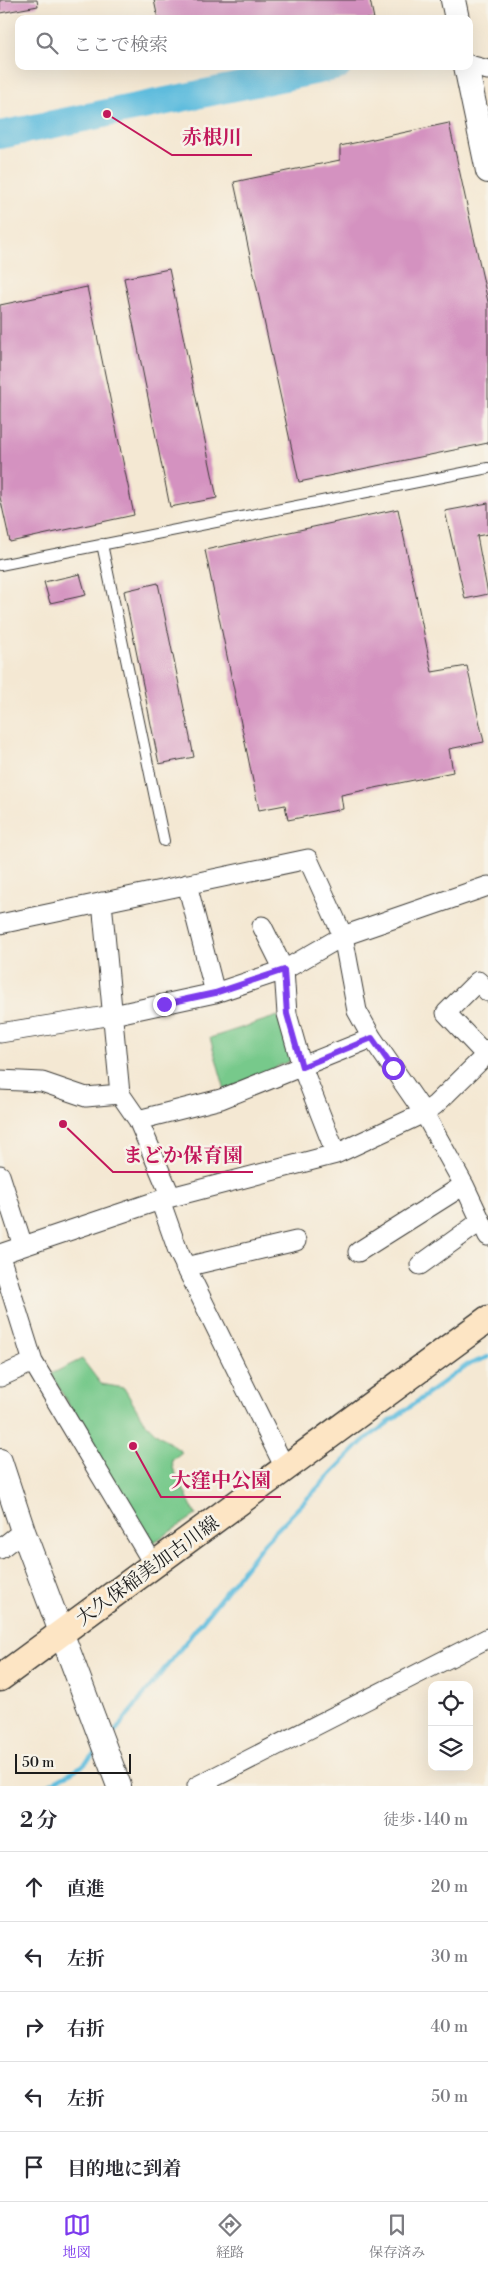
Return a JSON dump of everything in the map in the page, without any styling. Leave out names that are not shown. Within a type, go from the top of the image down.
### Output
[{"type":"main road","name":"大久保稲美加古川線","points":[[0,1678],[488,1319]]},
{"type":"street","points":[[453,0],[456,15]]},
{"type":"street","points":[[473,67],[488,70]]},
{"type":"street","points":[[469,70],[488,171]]},
{"type":"street","points":[[0,924],[308,859],[343,936],[357,1011],[372,1038],[424,1113],[464,1185],[485,1229],[420,1265]]},
{"type":"street","points":[[187,884],[215,993]]},
{"type":"street","points":[[0,1033],[113,1015],[215,993],[284,970],[343,936],[488,886]]},
{"type":"street","points":[[102,902],[120,1094],[138,1120],[165,1198],[178,1251],[285,1468]]},
{"type":"street","points":[[262,926],[284,970],[287,1014],[302,1067],[336,1154]]},
{"type":"street","points":[[154,1564],[33,1362],[0,1255],[165,1198],[336,1154],[424,1113],[435,1105],[488,1052],[480,1049],[446,1013],[478,981],[488,992]]},
{"type":"street","points":[[138,1120],[221,1099],[372,1038]]},
{"type":"street","points":[[0,1080],[42,1082],[86,1097],[120,1094]]},
{"type":"street","points":[[0,1175],[23,1246]]},
{"type":"street","points":[[358,1252],[464,1185]]},
{"type":"street","points":[[185,1266],[296,1241]]},
{"type":"street","points":[[0,1377],[33,1362]]},
{"type":"street","points":[[0,1461],[23,1531],[119,1786]]},
{"type":"street","points":[[0,1548],[23,1531]]},
{"type":"street","points":[[197,1786],[486,1642]]},
{"type":"lane","points":[[0,565],[488,468]]},
{"type":"lane","points":[[102,544],[164,841]]},
{"type":"green space","points":[[278,1016],[292,1060],[225,1090],[210,1038]]},
{"type":"green space","points":[[82,1359],[101,1384],[124,1388],[143,1420],[156,1433],[182,1452],[172,1460],[173,1468],[196,1515],[154,1542],[146,1539],[51,1374]]},
{"type":"building","points":[[0,0],[37,0],[38,6],[0,13]]},
{"type":"building","points":[[154,0],[370,0],[373,15],[157,15]]},
{"type":"building","points":[[449,123],[488,302],[488,443],[299,482],[234,182],[340,160],[340,146]]},
{"type":"building","points":[[169,269],[217,498],[170,507],[124,278]]},
{"type":"building","points":[[87,287],[134,515],[10,542],[0,497],[0,305]]},
{"type":"building","points":[[488,503],[488,534],[477,536],[488,594],[465,599],[445,511]]},
{"type":"building","points":[[398,509],[432,672],[467,666],[484,742],[449,749],[453,772],[341,795],[343,809],[288,820],[285,805],[259,810],[205,550]]},
{"type":"building","points":[[80,574],[86,595],[50,603],[44,582]]},
{"type":"building","points":[[158,583],[194,757],[159,764],[124,591]]},
{"type":"waterway","points":[[0,135],[318,70]]},
{"type":"waterway","points":[[109,1739],[265,1542],[362,1442],[467,1365],[488,1357]]},
{"type":"waterway","points":[[46,1786],[82,1766],[98,1750]]},
{"type":"place","name":"赤根川","points":[[107,114]]},
{"type":"place","name":"まどか保育園","points":[[63,1124]]},
{"type":"place","name":"大窪中公園","points":[[133,1446]]},
{"type":"route","points":[[164,1004],[215,993],[284,970],[287,1014],[302,1067],[372,1038],[393,1068]]}]
